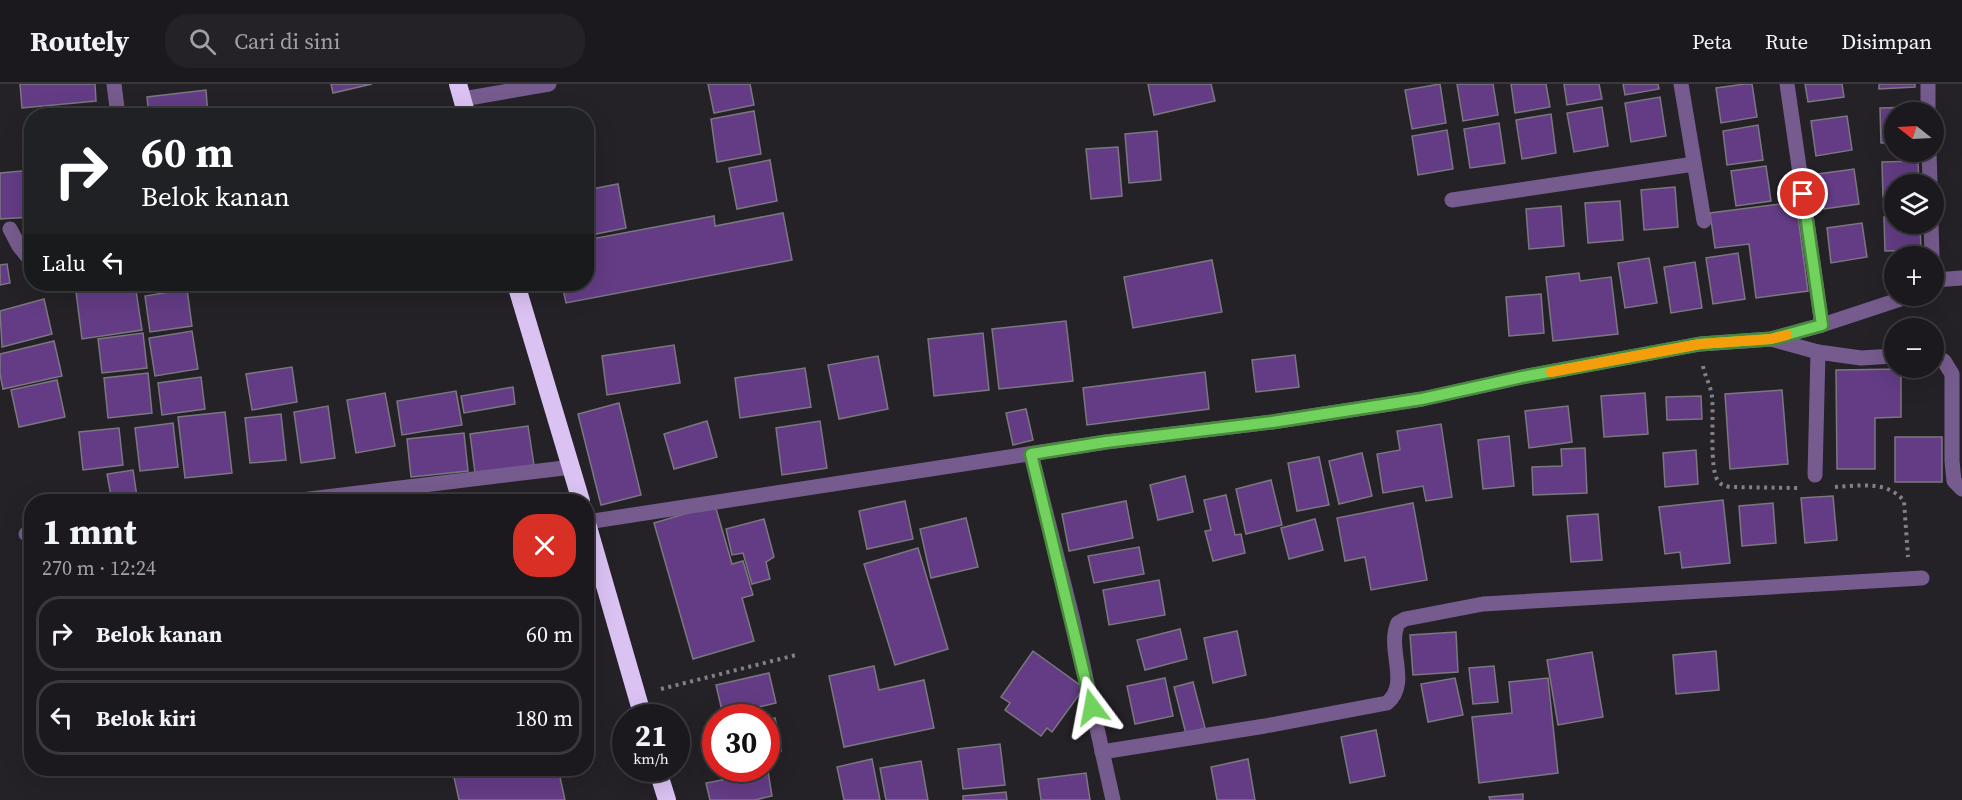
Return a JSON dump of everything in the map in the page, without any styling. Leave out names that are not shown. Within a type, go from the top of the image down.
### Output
[{"type":"highway","points":[[518,291],[579,494]]},
{"type":"highway","points":[[594,545],[639,704]]},
{"type":"highway","points":[[661,782],[666,800]]},
{"type":"street","points":[[114,84],[117,108]]},
{"type":"street","points":[[463,100],[549,84]]},
{"type":"street","points":[[1681,84],[1704,221]]},
{"type":"street","points":[[1787,84],[1822,325]]},
{"type":"street","points":[[1928,84],[1929,102]]},
{"type":"street","points":[[1452,200],[1694,164]]},
{"type":"street","points":[[10,229],[24,252]]},
{"type":"street","points":[[1944,279],[1962,278]]},
{"type":"street","points":[[594,520],[1106,442],[1272,422],[1422,399],[1522,377],[1700,344],[1771,339],[1884,305]]},
{"type":"street","points":[[1771,339],[1818,351],[1861,357],[1884,356]]},
{"type":"street","points":[[1815,475],[1818,351]]},
{"type":"street","points":[[1944,361],[1952,374],[1954,481],[1962,489]]},
{"type":"street","points":[[1031,454],[1072,616],[1113,800]]},
{"type":"street","points":[[350,494],[572,467]]},
{"type":"street","points":[[1102,752],[1387,704],[1395,697],[1398,686],[1394,637],[1398,622],[1405,619],[1483,604],[1922,579]]},
{"type":"path","points":[[637,695],[796,655]]},
{"type":"building","points":[[20,84],[95,84],[96,101],[22,108]]},
{"type":"building","points":[[331,84],[372,84],[333,93]]},
{"type":"building","points":[[708,84],[750,84],[754,105],[714,113]]},
{"type":"building","points":[[1148,84],[1211,84],[1215,101],[1154,115]]},
{"type":"building","points":[[1440,84],[1446,123],[1412,129],[1405,90]]},
{"type":"building","points":[[1457,84],[1493,84],[1498,115],[1463,121]]},
{"type":"building","points":[[1511,84],[1546,84],[1550,107],[1515,113]]},
{"type":"building","points":[[1564,84],[1599,84],[1602,99],[1567,105]]},
{"type":"building","points":[[1623,84],[1658,84],[1659,89],[1625,95]]},
{"type":"building","points":[[1752,84],[1757,117],[1721,123],[1716,88]]},
{"type":"building","points":[[1805,84],[1842,84],[1844,97],[1808,102]]},
{"type":"building","points":[[1879,84],[1915,84],[1915,87],[1879,89]]},
{"type":"building","points":[[206,90],[207,108],[148,108],[147,97]]},
{"type":"building","points":[[1660,97],[1666,136],[1631,142],[1625,103]]},
{"type":"building","points":[[1602,107],[1608,146],[1574,152],[1567,113]]},
{"type":"building","points":[[1880,108],[1884,108],[1884,143],[1881,143]]},
{"type":"building","points":[[754,111],[761,154],[717,162],[711,119]]},
{"type":"building","points":[[1551,114],[1556,153],[1522,159],[1516,120]]},
{"type":"building","points":[[1847,116],[1852,150],[1816,156],[1811,121]]},
{"type":"building","points":[[1499,123],[1505,163],[1470,168],[1464,129]]},
{"type":"building","points":[[1758,125],[1763,160],[1727,165],[1723,131]]},
{"type":"building","points":[[1447,130],[1453,169],[1418,175],[1412,136]]},
{"type":"building","points":[[1157,131],[1161,180],[1129,183],[1125,134]]},
{"type":"building","points":[[1118,147],[1122,196],[1091,199],[1086,149]]},
{"type":"building","points":[[770,160],[777,201],[737,209],[729,168]]},
{"type":"building","points":[[1882,162],[1918,162],[1919,174],[1884,174],[1883,197]]},
{"type":"building","points":[[1766,166],[1771,201],[1736,206],[1731,171]]},
{"type":"building","points":[[1854,169],[1859,204],[1824,209],[1818,174]]},
{"type":"building","points":[[24,171],[24,218],[0,219],[0,173]]},
{"type":"building","points":[[618,184],[626,228],[594,234],[594,188]]},
{"type":"building","points":[[1675,187],[1678,227],[1644,230],[1641,190]]},
{"type":"building","points":[[1620,201],[1623,240],[1588,243],[1585,203]]},
{"type":"building","points":[[1796,202],[1808,291],[1756,298],[1749,244],[1715,248],[1710,213]]},
{"type":"building","points":[[1561,206],[1564,246],[1529,249],[1526,209]]},
{"type":"building","points":[[783,213],[792,260],[566,303],[563,291],[594,291],[594,238],[714,216],[715,226]]},
{"type":"building","points":[[1862,223],[1867,257],[1831,263],[1827,228]]},
{"type":"building","points":[[1884,234],[1920,234],[1921,246],[1885,246]]},
{"type":"building","points":[[1738,253],[1745,299],[1713,304],[1706,258]]},
{"type":"building","points":[[1649,258],[1657,303],[1625,308],[1618,263]]},
{"type":"building","points":[[1212,260],[1222,312],[1133,328],[1124,277]]},
{"type":"building","points":[[1695,262],[1702,308],[1671,313],[1664,267]]},
{"type":"building","points":[[7,264],[10,283],[0,285],[0,265]]},
{"type":"building","points":[[1579,273],[1580,281],[1611,277],[1618,334],[1553,341],[1546,277]]},
{"type":"building","points":[[136,291],[142,330],[82,339],[76,292]]},
{"type":"building","points":[[187,291],[192,326],[150,332],[145,296]]},
{"type":"building","points":[[1541,294],[1544,333],[1509,336],[1506,297]]},
{"type":"building","points":[[44,299],[52,334],[2,347],[0,311]]},
{"type":"building","points":[[1066,321],[1073,381],[999,389],[992,329]]},
{"type":"building","points":[[192,331],[198,369],[155,376],[149,338]]},
{"type":"building","points":[[143,333],[147,368],[102,373],[98,339]]},
{"type":"building","points":[[983,333],[989,390],[934,396],[928,339]]},
{"type":"building","points":[[54,341],[62,376],[3,389],[0,354]]},
{"type":"building","points":[[674,345],[680,383],[607,395],[602,356]]},
{"type":"building","points":[[1295,355],[1299,387],[1256,392],[1252,360]]},
{"type":"building","points":[[878,356],[888,409],[839,419],[828,365]]},
{"type":"building","points":[[292,367],[297,402],[252,410],[246,374]]},
{"type":"building","points":[[805,368],[811,407],[740,418],[735,378]]},
{"type":"building","points":[[1884,369],[1884,378],[1901,378],[1901,417],[1875,418],[1875,469],[1837,469],[1836,370]]},
{"type":"building","points":[[1205,372],[1209,409],[1087,425],[1083,388]]},
{"type":"building","points":[[148,373],[152,413],[108,418],[104,378]]},
{"type":"building","points":[[201,377],[205,409],[162,415],[158,383]]},
{"type":"building","points":[[57,380],[65,417],[19,427],[11,390]]},
{"type":"building","points":[[513,387],[515,404],[464,413],[461,396]]},
{"type":"building","points":[[1782,390],[1788,464],[1730,469],[1725,394]]},
{"type":"building","points":[[456,391],[462,425],[402,435],[397,401]]},
{"type":"building","points":[[385,393],[395,446],[356,453],[347,400]]},
{"type":"building","points":[[1645,393],[1648,434],[1604,437],[1601,396]]},
{"type":"building","points":[[1701,396],[1702,419],[1667,420],[1666,397]]},
{"type":"building","points":[[619,403],[641,495],[601,505],[578,414]]},
{"type":"building","points":[[328,406],[335,458],[301,463],[294,412]]},
{"type":"building","points":[[1568,406],[1572,442],[1529,448],[1525,411]]},
{"type":"building","points":[[1026,409],[1033,440],[1013,445],[1006,413]]},
{"type":"building","points":[[225,412],[232,473],[185,478],[178,417]]},
{"type":"building","points":[[281,414],[286,460],[250,463],[245,418]]},
{"type":"building","points":[[707,421],[717,457],[674,469],[664,434]]},
{"type":"building","points":[[820,421],[827,468],[782,475],[776,428]]},
{"type":"building","points":[[173,423],[178,467],[140,471],[135,428]]},
{"type":"building","points":[[1441,424],[1452,497],[1426,501],[1423,486],[1383,493],[1377,454],[1400,450],[1397,431]]},
{"type":"building","points":[[528,426],[534,465],[475,473],[470,434]]},
{"type":"building","points":[[119,428],[123,465],[83,470],[79,432]]},
{"type":"building","points":[[464,433],[468,471],[411,477],[407,439]]},
{"type":"building","points":[[1509,436],[1514,486],[1483,489],[1478,440]]},
{"type":"building","points":[[1895,437],[1942,437],[1942,482],[1895,482]]},
{"type":"building","points":[[1585,448],[1587,493],[1533,495],[1532,467],[1562,466],[1561,449]]},
{"type":"building","points":[[1696,450],[1698,484],[1665,487],[1663,453]]},
{"type":"building","points":[[1362,453],[1372,496],[1339,504],[1329,461]]},
{"type":"building","points":[[1319,457],[1329,505],[1297,511],[1288,463]]},
{"type":"building","points":[[133,470],[137,494],[111,494],[107,474]]},
{"type":"building","points":[[1185,476],[1193,512],[1158,520],[1150,485]]},
{"type":"building","points":[[1271,480],[1282,525],[1246,534],[1236,489]]},
{"type":"building","points":[[1226,495],[1235,535],[1241,534],[1245,553],[1213,561],[1205,531],[1211,530],[1204,500]]},
{"type":"building","points":[[1833,496],[1837,540],[1805,543],[1801,498]]},
{"type":"building","points":[[1723,500],[1730,563],[1682,568],[1680,552],[1665,554],[1659,507]]},
{"type":"building","points":[[905,501],[913,539],[867,549],[859,511]]},
{"type":"building","points":[[1126,501],[1133,538],[1069,551],[1062,514]]},
{"type":"building","points":[[1413,503],[1427,580],[1371,590],[1365,557],[1345,561],[1337,518]]},
{"type":"building","points":[[1773,503],[1776,543],[1742,546],[1739,506]]},
{"type":"building","points":[[715,505],[732,564],[743,561],[753,595],[742,598],[754,641],[693,659],[654,523]]},
{"type":"building","points":[[1598,514],[1602,560],[1571,562],[1567,516]]},
{"type":"building","points":[[966,518],[978,567],[931,578],[920,529]]},
{"type":"building","points":[[764,519],[774,557],[766,562],[770,579],[752,584],[743,553],[732,555],[726,529]]},
{"type":"building","points":[[1315,519],[1323,550],[1289,559],[1281,528]]},
{"type":"building","points":[[1139,547],[1144,574],[1094,583],[1088,556]]},
{"type":"building","points":[[918,548],[948,649],[895,665],[864,564]]},
{"type":"building","points":[[1159,580],[1165,615],[1109,625],[1103,590]]},
{"type":"building","points":[[1180,629],[1187,659],[1145,670],[1137,640]]},
{"type":"building","points":[[1237,631],[1246,675],[1213,683],[1204,638]]},
{"type":"building","points":[[1456,632],[1458,672],[1413,675],[1410,635]]},
{"type":"building","points":[[1033,651],[1084,688],[1052,732],[1047,728],[1041,736],[1005,710],[1010,703],[1001,697]]},
{"type":"building","points":[[1716,651],[1719,690],[1676,694],[1673,655]]},
{"type":"building","points":[[1592,652],[1603,717],[1558,725],[1547,660]]},
{"type":"building","points":[[874,666],[879,690],[924,680],[934,728],[844,747],[829,676]]},
{"type":"building","points":[[1494,666],[1498,702],[1473,704],[1469,668]]},
{"type":"building","points":[[769,673],[776,703],[720,704],[716,685]]},
{"type":"building","points":[[1165,678],[1173,716],[1135,724],[1127,686]]},
{"type":"building","points":[[1455,678],[1463,715],[1428,722],[1421,684]]},
{"type":"building","points":[[1548,678],[1558,773],[1479,783],[1472,717],[1512,713],[1509,682]]},
{"type":"building","points":[[1193,682],[1205,728],[1186,734],[1174,687]]},
{"type":"building","points":[[1376,730],[1385,776],[1350,783],[1341,737]]},
{"type":"building","points":[[1000,744],[1005,785],[963,789],[958,749]]},
{"type":"building","points":[[872,759],[880,800],[844,800],[837,767]]},
{"type":"building","points":[[1248,759],[1255,800],[1217,800],[1211,767]]},
{"type":"building","points":[[921,761],[928,800],[886,800],[880,768]]},
{"type":"building","points":[[1086,773],[1090,800],[1041,800],[1038,779]]},
{"type":"building","points":[[454,776],[560,776],[565,800],[459,800]]},
{"type":"building","points":[[770,782],[772,796],[755,800],[710,800],[706,783]]},
{"type":"building","points":[[1006,792],[1007,800],[963,800],[963,796]]},
{"type":"building","points":[[1523,794],[1523,800],[1490,800],[1489,797]]},
{"type":"slow traffic","points":[[1551,372],[1700,344],[1771,339],[1787,335]]},
{"type":"route","points":[[1092,707],[1072,616],[1031,454],[1106,442],[1272,422],[1422,399],[1522,377],[1700,344],[1771,339],[1822,325],[1803,194]]}]
